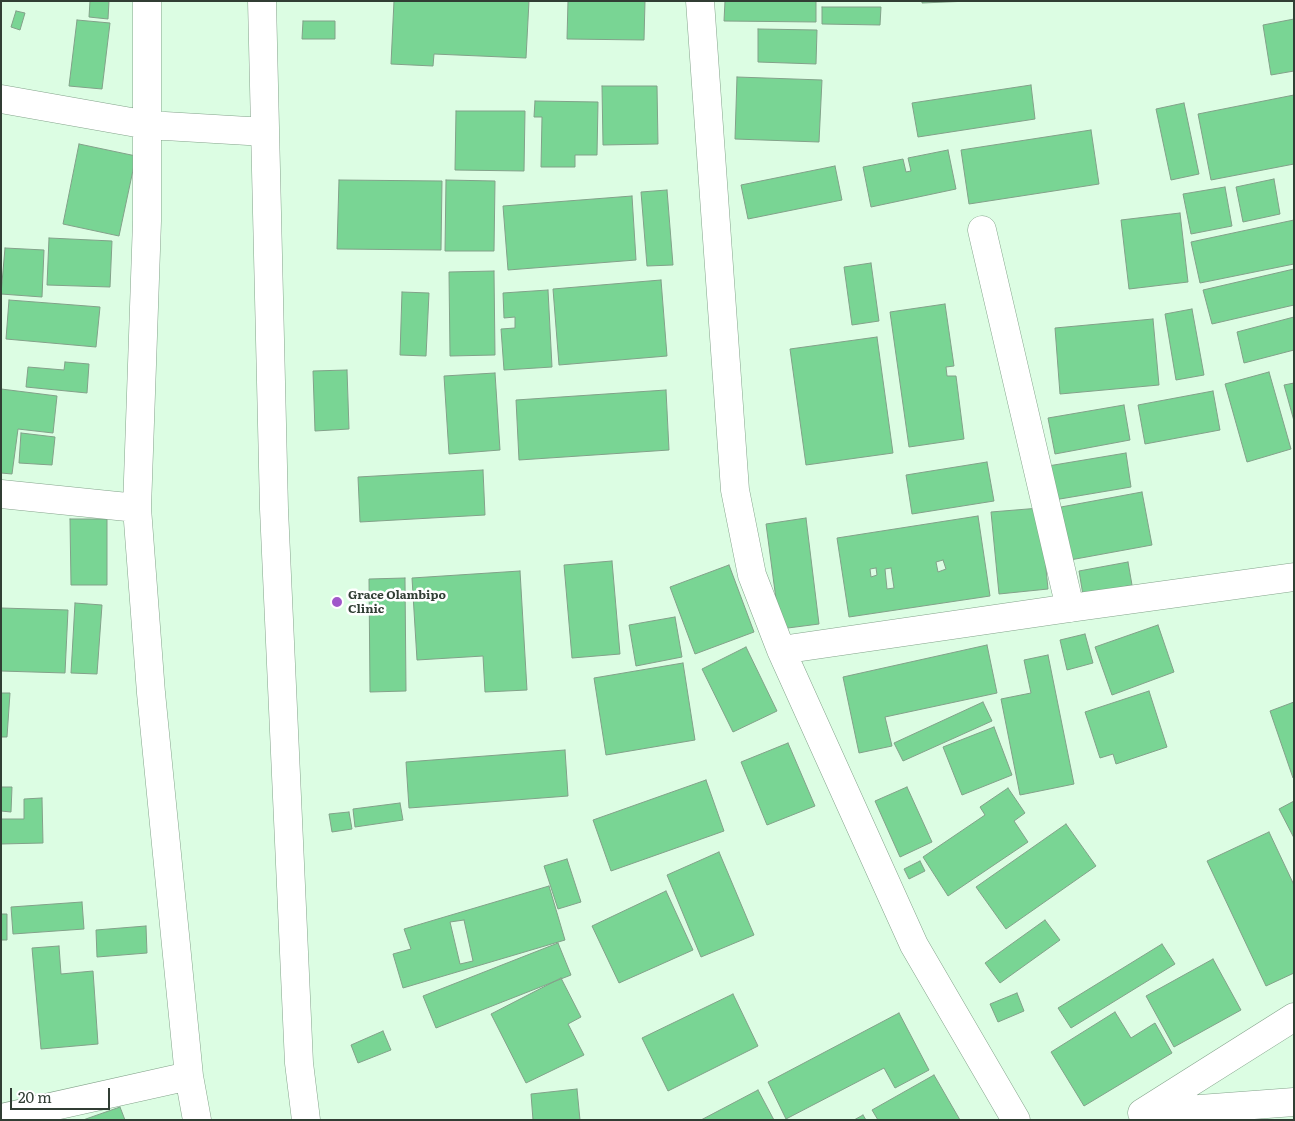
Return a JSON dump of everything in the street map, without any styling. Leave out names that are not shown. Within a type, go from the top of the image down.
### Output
[{"type":"street","points":[[147,1],[148,125],[146,230],[137,508],[151,693],[189,1076],[197,1120]]},
{"type":"street","points":[[262,1],[274,519],[299,1063],[306,1120]]},
{"type":"street","points":[[700,1],[735,490],[752,575],[781,650],[914,945],[1016,1120]]},
{"type":"street","points":[[1,99],[148,125],[264,132]]},
{"type":"street","points":[[982,230],[1070,608]]},
{"type":"street","points":[[1,494],[137,508]]},
{"type":"street","points":[[781,650],[1294,577]]},
{"type":"street","points":[[1136,1117],[1294,1017]]},
{"type":"street","points":[[1,1118],[189,1076]]},
{"type":"street","points":[[1136,1117],[1294,1102]]},
{"type":"building","points":[[90,1],[109,1],[108,19],[89,17]]},
{"type":"building","points":[[394,1],[529,1],[526,58],[434,54],[433,66],[391,64]]},
{"type":"building","points":[[568,1],[645,1],[644,40],[567,39]]},
{"type":"building","points":[[725,1],[816,1],[816,22],[724,21]]},
{"type":"building","points":[[922,1],[970,1],[922,3]]},
{"type":"building","points":[[822,7],[881,7],[880,25],[822,24]]},
{"type":"building","points":[[16,11],[25,13],[20,30],[11,27]]},
{"type":"building","points":[[1294,19],[1294,71],[1271,75],[1263,25]]},
{"type":"building","points":[[77,20],[110,23],[102,89],[69,86]]},
{"type":"building","points":[[303,21],[335,21],[335,39],[302,39]]},
{"type":"building","points":[[758,29],[817,30],[816,64],[758,62]]},
{"type":"building","points":[[737,77],[822,80],[819,142],[735,139]]},
{"type":"building","points":[[1031,85],[1035,119],[918,137],[912,103]]},
{"type":"building","points":[[602,86],[657,86],[658,144],[603,145]]},
{"type":"building","points":[[1294,95],[1294,164],[1211,180],[1198,114]]},
{"type":"building","points":[[535,101],[598,102],[597,155],[575,155],[575,167],[541,167],[542,117],[534,117]]},
{"type":"building","points":[[1184,103],[1199,174],[1171,180],[1156,109]]},
{"type":"building","points":[[456,111],[525,111],[524,171],[455,170]]},
{"type":"building","points":[[1091,130],[1099,184],[969,204],[961,150]]},
{"type":"building","points":[[79,144],[136,156],[119,236],[63,224]]},
{"type":"building","points":[[948,150],[956,189],[871,207],[863,167],[903,159],[906,172],[911,171],[908,158]]},
{"type":"building","points":[[835,166],[842,200],[748,219],[741,185]]},
{"type":"building","points":[[1274,179],[1280,214],[1243,222],[1236,187]]},
{"type":"building","points":[[339,180],[442,181],[441,250],[337,249]]},
{"type":"building","points":[[446,180],[495,181],[494,251],[445,251]]},
{"type":"building","points":[[1225,187],[1232,226],[1191,234],[1183,194]]},
{"type":"building","points":[[667,190],[673,265],[647,266],[641,192]]},
{"type":"building","points":[[632,196],[636,260],[508,270],[503,206]]},
{"type":"building","points":[[1180,213],[1188,282],[1129,289],[1121,220]]},
{"type":"building","points":[[1294,220],[1294,264],[1200,283],[1191,242]]},
{"type":"building","points":[[49,238],[112,241],[110,287],[47,285]]},
{"type":"building","points":[[5,248],[44,250],[42,297],[1,294]]},
{"type":"building","points":[[871,263],[879,321],[852,325],[844,267]]},
{"type":"building","points":[[1294,269],[1294,305],[1212,324],[1203,290]]},
{"type":"building","points":[[494,271],[495,355],[450,356],[449,272]]},
{"type":"building","points":[[661,280],[667,356],[559,365],[553,289]]},
{"type":"building","points":[[548,290],[552,367],[504,370],[501,329],[515,328],[515,317],[504,318],[503,293]]},
{"type":"building","points":[[402,292],[429,293],[426,356],[400,355]]},
{"type":"building","points":[[9,300],[100,307],[96,347],[6,339]]},
{"type":"building","points":[[945,304],[954,366],[946,367],[947,376],[956,376],[964,439],[909,447],[890,312]]},
{"type":"building","points":[[1192,309],[1204,375],[1176,380],[1165,314]]},
{"type":"building","points":[[1294,317],[1294,350],[1244,363],[1237,332]]},
{"type":"building","points":[[1153,319],[1159,385],[1060,394],[1055,328]]},
{"type":"building","points":[[877,337],[893,453],[806,465],[790,349]]},
{"type":"building","points":[[65,362],[89,364],[87,393],[26,387],[28,367],[64,370]]},
{"type":"building","points":[[347,370],[349,429],[315,431],[313,371]]},
{"type":"building","points":[[1269,372],[1291,449],[1247,462],[1225,384]]},
{"type":"building","points":[[495,373],[500,450],[449,454],[444,376]]},
{"type":"building","points":[[1294,383],[1294,421],[1284,385]]},
{"type":"building","points":[[1,389],[57,396],[53,433],[18,429],[12,474],[1,473]]},
{"type":"building","points":[[666,390],[669,450],[519,460],[516,400]]},
{"type":"building","points":[[1213,391],[1220,430],[1145,444],[1138,405]]},
{"type":"building","points":[[1124,405],[1130,440],[1055,454],[1048,418]]},
{"type":"building","points":[[21,433],[55,437],[52,465],[19,463]]},
{"type":"building","points":[[1126,453],[1131,487],[1054,500],[1048,466]]},
{"type":"building","points":[[987,462],[994,501],[912,514],[906,475]]},
{"type":"building","points":[[483,470],[485,515],[360,522],[358,477]]},
{"type":"building","points":[[1142,492],[1152,545],[1070,560],[1061,507]]},
{"type":"building","points":[[1040,508],[1048,589],[999,594],[991,512]]},
{"type":"building","points":[[978,516],[990,596],[849,617],[837,538]],"holes":[[[943,560],[946,569],[938,572],[936,562]],[[876,568],[877,575],[871,577],[870,569]],[[891,568],[894,588],[887,589],[885,569]]]},
{"type":"building","points":[[806,518],[819,624],[780,629],[766,524]]},
{"type":"building","points":[[70,519],[107,519],[107,585],[71,585]]},
{"type":"building","points":[[612,561],[620,654],[572,658],[564,565]]},
{"type":"building","points":[[1128,562],[1132,585],[1083,595],[1079,571]]},
{"type":"building","points":[[729,565],[754,632],[695,654],[670,587]]},
{"type":"building","points":[[520,571],[527,690],[485,692],[483,656],[417,660],[412,578]]},
{"type":"building","points":[[405,578],[406,691],[370,692],[369,579]]},
{"type":"building","points":[[75,603],[102,605],[97,674],[71,673]]},
{"type":"building","points":[[1,608],[68,610],[65,673],[1,671]]},
{"type":"building","points":[[675,617],[682,657],[636,666],[629,625]]},
{"type":"building","points":[[1158,625],[1174,672],[1112,695],[1095,647]]},
{"type":"building","points":[[1085,634],[1093,663],[1067,670],[1060,640]]},
{"type":"building","points":[[987,645],[997,693],[885,717],[892,746],[859,753],[843,677]]},
{"type":"building","points":[[746,647],[777,711],[733,732],[702,669]]},
{"type":"building","points":[[1048,655],[1074,784],[1020,795],[1001,699],[1031,693],[1024,660]]},
{"type":"building","points":[[683,663],[695,740],[606,755],[594,678]]},
{"type":"building","points":[[1149,691],[1167,747],[1116,764],[1113,754],[1100,758],[1085,712]]},
{"type":"building","points":[[1,693],[10,693],[7,737],[1,737]]},
{"type":"building","points":[[983,702],[992,721],[903,761],[894,743]]},
{"type":"building","points":[[1294,702],[1294,777],[1293,778],[1270,711]]},
{"type":"building","points":[[994,727],[1012,775],[962,795],[943,747]]},
{"type":"building","points":[[788,743],[815,806],[767,825],[741,762]]},
{"type":"building","points":[[565,750],[568,796],[409,808],[406,762]]},
{"type":"building","points":[[706,780],[724,831],[611,871],[593,820]]},
{"type":"building","points":[[1,787],[12,787],[11,812],[1,811]]},
{"type":"building","points":[[907,787],[932,842],[900,857],[875,801]]},
{"type":"building","points":[[1008,788],[1025,813],[1014,821],[1028,842],[948,896],[923,857],[985,815],[980,807]]},
{"type":"building","points":[[42,798],[43,843],[1,844],[1,819],[24,819],[24,799]]},
{"type":"building","points":[[1294,801],[1294,838],[1279,809]]},
{"type":"building","points":[[400,803],[403,820],[355,827],[353,809]]},
{"type":"building","points":[[349,812],[352,829],[332,832],[329,814]]},
{"type":"building","points":[[1066,824],[1096,866],[1006,929],[976,887]]},
{"type":"building","points":[[1269,832],[1294,885],[1294,973],[1266,986],[1207,861]]},
{"type":"building","points":[[719,852],[754,935],[701,957],[667,875]]},
{"type":"building","points":[[567,859],[581,902],[558,909],[544,866]]},
{"type":"building","points":[[920,861],[925,871],[909,879],[904,869]]},
{"type":"building","points":[[549,886],[565,940],[403,988],[393,954],[411,949],[404,929]],"holes":[[[464,920],[473,961],[460,964],[450,922]]]},
{"type":"building","points":[[666,891],[693,950],[619,983],[592,926]]},
{"type":"building","points":[[82,902],[84,929],[13,934],[11,907]]},
{"type":"building","points":[[1,914],[7,914],[7,940],[1,940]]},
{"type":"building","points":[[1045,920],[1060,940],[1000,983],[985,963]]},
{"type":"building","points":[[146,926],[147,953],[97,957],[96,930]]},
{"type":"building","points":[[558,943],[571,975],[436,1028],[423,996]]},
{"type":"building","points":[[1162,944],[1175,964],[1071,1028],[1058,1008]]},
{"type":"building","points":[[59,946],[61,974],[93,971],[98,1044],[41,1049],[32,948]]},
{"type":"building","points":[[1213,959],[1241,1010],[1174,1047],[1146,996]]},
{"type":"building","points":[[561,978],[581,1017],[568,1024],[584,1055],[526,1083],[491,1014]]},
{"type":"building","points":[[1017,993],[1024,1011],[998,1022],[990,1004]]},
{"type":"building","points":[[733,994],[758,1046],[668,1091],[642,1038]]},
{"type":"building","points":[[1115,1012],[1131,1038],[1155,1023],[1172,1053],[1084,1106],[1051,1052]]},
{"type":"building","points":[[899,1013],[929,1070],[895,1088],[884,1068],[786,1119],[768,1082]]},
{"type":"building","points":[[383,1031],[391,1050],[358,1063],[351,1045]]},
{"type":"building","points":[[934,1075],[960,1120],[878,1120],[872,1110]]},
{"type":"building","points":[[577,1089],[580,1120],[533,1120],[531,1094]]},
{"type":"building","points":[[758,1090],[774,1120],[701,1120]]},
{"type":"building","points":[[120,1107],[125,1120],[83,1120]]},
{"type":"building","points":[[863,1115],[866,1120],[854,1120]]},
{"type":"place","name":"Grace Olambipo Clinic","points":[[337,602]]}]
